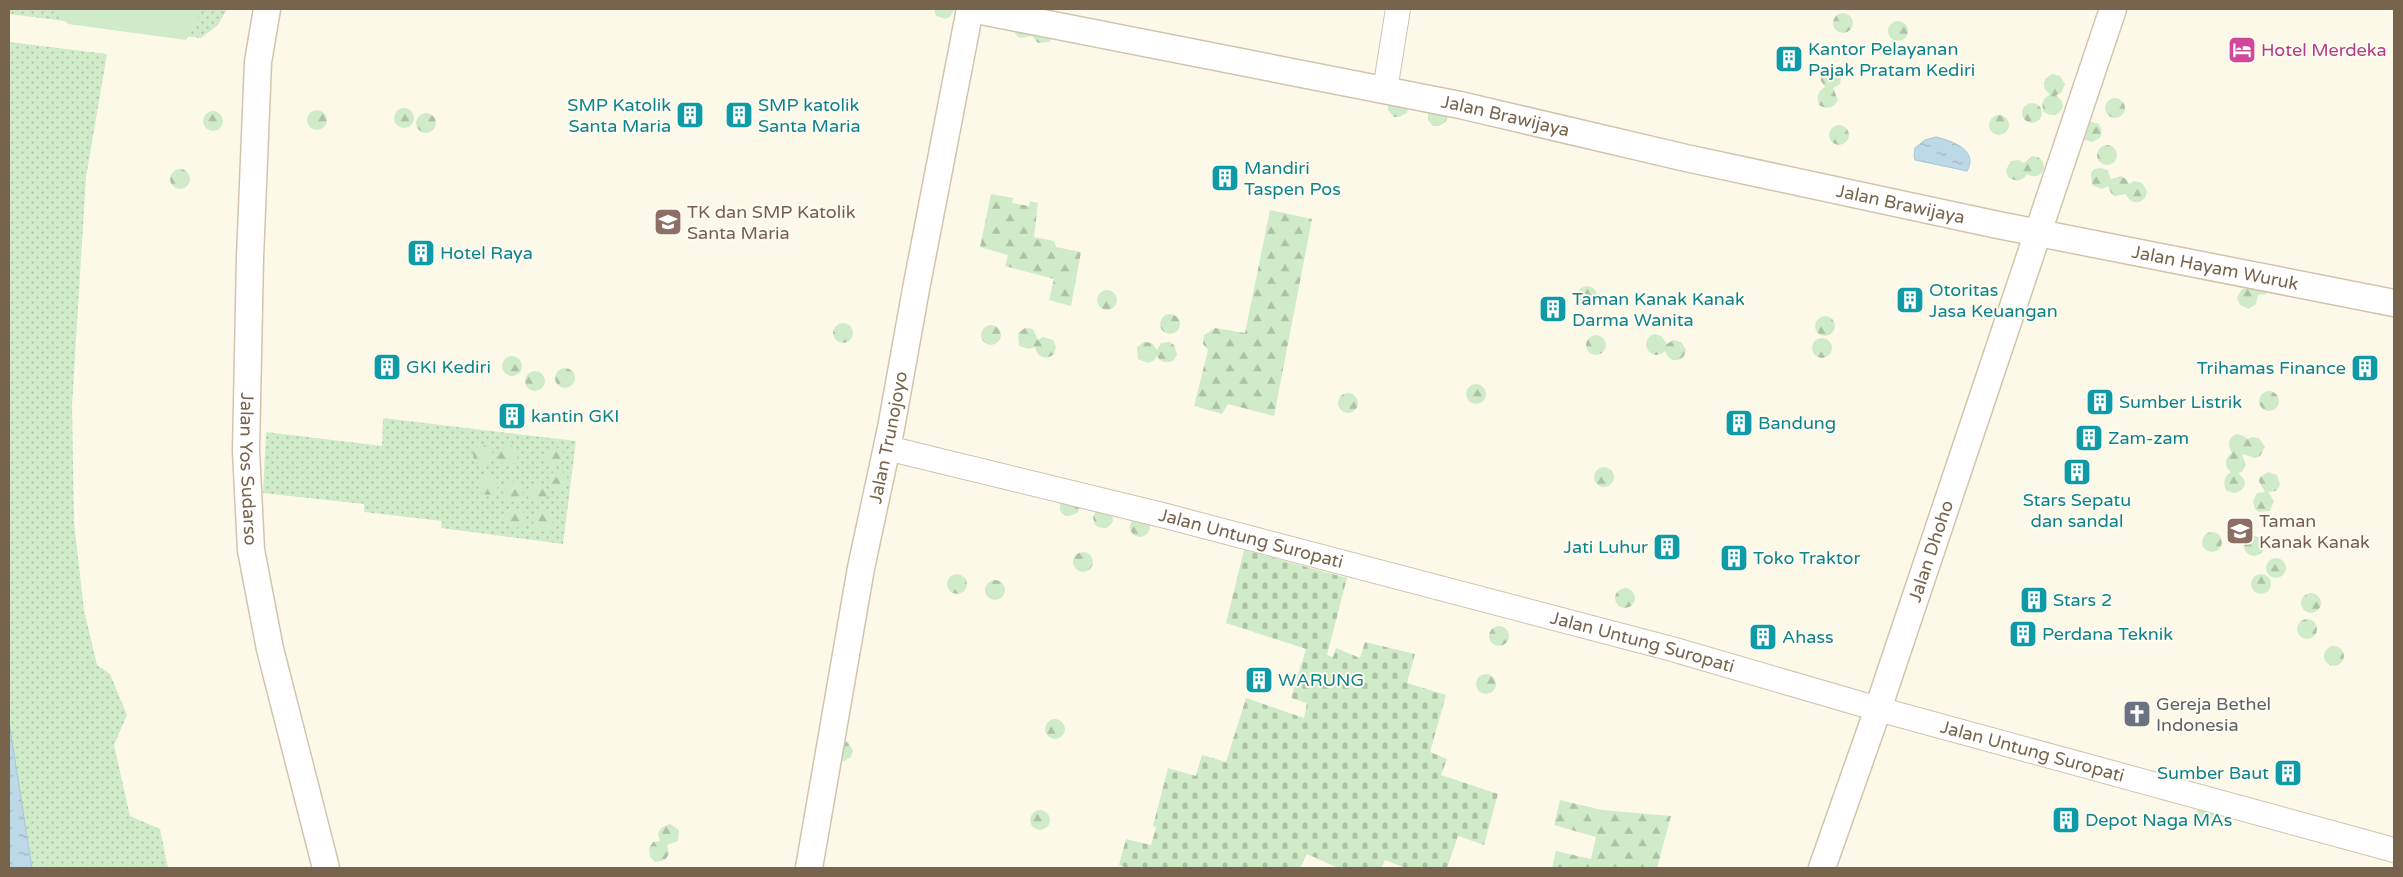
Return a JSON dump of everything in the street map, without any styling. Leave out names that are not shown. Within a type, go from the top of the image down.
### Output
[{"type":"main road","name":"Jalan Yos Sudarso","points":[[267,9],[258,62],[248,320],[246,451],[251,550],[270,649],[326,868]]},
{"type":"main road","name":"Jalan Brawijaya","points":[[971,9],[1521,118],[1686,158],[2037,232]]},
{"type":"main road","name":"Jalan Trunojoyo","points":[[809,868],[861,568],[887,448],[971,9]]},
{"type":"main road","name":"Jalan Dhoho","points":[[1822,868],[1878,709],[2037,232],[2114,9]]},
{"type":"main road","name":"Jalan Hayam Wuruk","points":[[2037,232],[2394,303]]},
{"type":"street","points":[[1385,90],[1398,9]]},
{"type":"street","name":"Jalan Untung Suropati","points":[[887,448],[1392,575],[1672,649],[1878,709],[2394,850]]},
{"type":"green space","points":[[9,9],[227,9],[218,25],[201,38],[9,14]]},
{"type":"green space","points":[[50,9],[203,9],[186,40],[68,24]]},
{"type":"green space","points":[[934,9],[955,9],[950,17],[946,19],[936,16]]},
{"type":"green space","points":[[1839,13],[1847,13],[1853,19],[1853,27],[1847,33],[1839,33],[1833,27],[1833,19]]},
{"type":"green space","points":[[1894,21],[1902,21],[1908,27],[1908,35],[1902,41],[1894,41],[1888,35],[1888,27]]},
{"type":"green space","points":[[1014,28],[1053,36],[1049,42],[1038,43],[1032,36],[1020,38],[1016,35]]},
{"type":"green space","points":[[9,42],[107,54],[86,177],[72,405],[74,522],[84,610],[97,665],[110,674],[127,715],[114,745],[130,816],[160,829],[168,868],[32,868],[9,722]]},
{"type":"green space","points":[[1829,67],[1836,69],[1841,78],[1840,84],[1833,88],[1838,100],[1834,105],[1827,108],[1819,105],[1818,97],[1819,92],[1825,87],[1821,81],[1821,73]]},
{"type":"green space","points":[[2052,74],[2060,76],[2065,84],[2061,93],[2056,95],[2062,101],[2063,107],[2057,114],[2050,115],[2044,112],[2042,104],[2045,98],[2050,95],[2044,88],[2045,79]]},
{"type":"green space","points":[[2111,98],[2119,98],[2125,104],[2125,112],[2119,118],[2111,118],[2105,112],[2105,104]]},
{"type":"green space","points":[[1388,101],[1408,106],[1407,113],[1394,117],[1388,110]]},
{"type":"green space","points":[[2028,103],[2036,103],[2042,109],[2042,117],[2036,123],[2028,123],[2022,117],[2022,109]]},
{"type":"green space","points":[[400,108],[408,108],[414,114],[414,122],[408,128],[400,128],[394,122],[394,114]]},
{"type":"green space","points":[[313,110],[321,110],[327,116],[327,124],[321,130],[313,130],[307,124],[307,116]]},
{"type":"green space","points":[[209,111],[217,111],[223,117],[223,125],[217,131],[209,131],[203,125],[203,117]]},
{"type":"green space","points":[[1428,111],[1448,116],[1446,122],[1439,126],[1433,126],[1428,120]]},
{"type":"green space","points":[[422,113],[430,113],[436,119],[436,127],[430,133],[422,133],[416,127],[416,119]]},
{"type":"green space","points":[[1995,115],[2003,115],[2009,121],[2009,129],[2003,135],[1995,135],[1989,129],[1989,121]]},
{"type":"green space","points":[[2089,121],[2099,124],[2102,131],[2100,138],[2092,142],[2083,139]]},
{"type":"green space","points":[[1835,125],[1843,125],[1849,131],[1849,139],[1843,145],[1835,145],[1829,139],[1829,131]]},
{"type":"green space","points":[[2103,145],[2111,145],[2117,151],[2117,159],[2111,165],[2103,165],[2097,159],[2097,151]]},
{"type":"green space","points":[[2032,156],[2038,157],[2044,165],[2038,176],[2027,174],[2023,179],[2019,180],[2008,177],[2006,170],[2011,161],[2019,160],[2024,163]]},
{"type":"green space","points":[[2102,168],[2108,171],[2111,179],[2121,176],[2129,184],[2134,181],[2142,183],[2147,191],[2145,198],[2140,202],[2134,202],[2126,194],[2115,196],[2111,193],[2108,186],[2102,189],[2092,185],[2091,173],[2094,169]]},
{"type":"green space","points":[[176,169],[184,169],[190,175],[190,183],[184,189],[176,189],[170,183],[170,175]]},
{"type":"green space","points":[[991,194],[1013,198],[1012,203],[1029,206],[1030,201],[1038,203],[1034,237],[1054,241],[1056,247],[1081,252],[1071,306],[1049,300],[1054,279],[1005,266],[1008,255],[980,247]]},
{"type":"green space","points":[[1270,210],[1312,219],[1274,416],[1228,404],[1222,414],[1194,406],[1208,350],[1203,344],[1204,335],[1215,328],[1245,333]]},
{"type":"green space","points":[[2249,284],[2268,291],[2266,294],[2258,295],[2256,304],[2249,309],[2240,305],[2237,298],[2242,289],[2249,288]]},
{"type":"green space","points":[[1583,286],[1591,286],[1597,292],[1597,300],[1591,306],[1583,306],[1577,300],[1577,292]]},
{"type":"green space","points":[[1103,290],[1111,290],[1117,296],[1117,304],[1111,310],[1103,310],[1097,304],[1097,296]]},
{"type":"green space","points":[[1166,314],[1174,314],[1180,320],[1180,328],[1174,334],[1166,334],[1160,328],[1160,320]]},
{"type":"green space","points":[[1821,316],[1829,316],[1835,322],[1835,330],[1829,336],[1821,336],[1815,330],[1815,322]]},
{"type":"green space","points":[[839,323],[847,323],[853,329],[853,337],[847,343],[839,343],[833,337],[833,329]]},
{"type":"green space","points":[[987,325],[995,325],[1001,331],[1001,339],[995,345],[987,345],[981,339],[981,331]]},
{"type":"green space","points":[[1025,328],[1033,329],[1038,340],[1043,337],[1053,340],[1056,347],[1054,354],[1042,357],[1035,347],[1029,349],[1019,346],[1018,333]]},
{"type":"green space","points":[[1654,334],[1661,336],[1667,344],[1673,340],[1681,342],[1686,350],[1684,356],[1678,360],[1673,360],[1670,359],[1665,351],[1655,355],[1651,353],[1646,346],[1649,337]]},
{"type":"green space","points":[[1592,335],[1600,335],[1606,341],[1606,349],[1600,355],[1592,355],[1586,349],[1586,341]]},
{"type":"green space","points":[[1818,338],[1826,338],[1832,344],[1832,352],[1826,358],[1818,358],[1812,352],[1812,344]]},
{"type":"green space","points":[[1144,342],[1152,343],[1157,350],[1161,343],[1169,342],[1174,345],[1177,355],[1173,361],[1164,362],[1157,356],[1148,363],[1138,359],[1137,347]]},
{"type":"green space","points":[[508,356],[516,356],[522,362],[522,370],[516,376],[508,376],[502,370],[502,362]]},
{"type":"green space","points":[[561,368],[569,368],[575,374],[575,382],[569,388],[561,388],[555,382],[555,374]]},
{"type":"green space","points":[[531,371],[539,371],[545,377],[545,385],[539,391],[531,391],[525,385],[525,377]]},
{"type":"green space","points":[[1472,384],[1480,384],[1486,390],[1486,398],[1480,404],[1472,404],[1466,398],[1466,390]]},
{"type":"green space","points":[[2265,391],[2273,391],[2279,397],[2279,405],[2273,411],[2265,411],[2259,405],[2259,397]]},
{"type":"green space","points":[[1344,393],[1352,393],[1358,399],[1358,407],[1352,413],[1344,413],[1338,407],[1338,399]]},
{"type":"green space","points":[[383,418],[576,441],[563,544],[441,528],[442,521],[364,512],[364,504],[263,493],[266,432],[382,446]]},
{"type":"green space","points":[[2237,434],[2247,439],[2252,437],[2259,438],[2265,447],[2260,456],[2255,458],[2242,454],[2246,465],[2242,472],[2238,473],[2244,479],[2245,485],[2241,490],[2234,493],[2226,490],[2224,482],[2231,472],[2227,468],[2226,462],[2227,457],[2232,453],[2229,448],[2229,442]]},
{"type":"green space","points":[[479,445],[487,445],[493,451],[493,459],[487,465],[479,465],[473,459],[473,451]]},
{"type":"green space","points":[[504,445],[512,445],[518,451],[518,459],[512,465],[504,465],[498,459],[498,451]]},
{"type":"green space","points":[[550,447],[558,447],[564,453],[564,461],[558,467],[550,467],[544,461],[544,453]]},
{"type":"green space","points":[[1600,467],[1608,467],[1614,473],[1614,481],[1608,487],[1600,487],[1594,481],[1594,473]]},
{"type":"green space","points":[[554,471],[562,471],[568,477],[568,485],[562,491],[554,491],[548,485],[548,477]]},
{"type":"green space","points":[[2268,472],[2277,475],[2280,485],[2276,491],[2268,492],[2274,501],[2270,511],[2259,512],[2255,509],[2253,501],[2257,493],[2265,492],[2259,481],[2260,477]]},
{"type":"green space","points":[[484,475],[492,475],[498,481],[498,489],[492,495],[484,495],[478,489],[478,481]]},
{"type":"green space","points":[[509,482],[517,482],[523,488],[523,496],[517,502],[509,502],[503,496],[503,488]]},
{"type":"green space","points":[[533,483],[541,483],[547,489],[547,497],[541,503],[533,503],[527,497],[527,489]]},
{"type":"green space","points":[[1060,500],[1080,505],[1078,512],[1071,516],[1061,513]]},
{"type":"green space","points":[[511,508],[519,508],[525,514],[525,522],[519,528],[511,528],[505,522],[505,514]]},
{"type":"green space","points":[[1097,509],[1112,514],[1113,521],[1107,527],[1103,528],[1095,525],[1093,517]]},
{"type":"green space","points":[[539,511],[547,511],[553,517],[553,525],[547,531],[539,531],[533,525],[533,517]]},
{"type":"green space","points":[[1140,517],[1147,520],[1150,527],[1147,534],[1140,537],[1133,534],[1130,527],[1133,520]]},
{"type":"green space","points":[[2208,532],[2216,532],[2222,538],[2222,546],[2216,552],[2208,552],[2202,546],[2202,538]]},
{"type":"green space","points":[[2250,536],[2258,536],[2264,542],[2264,550],[2258,556],[2250,556],[2244,550],[2244,542]]},
{"type":"green space","points":[[1244,550],[1347,578],[1327,655],[1333,657],[1336,648],[1360,658],[1365,642],[1415,654],[1407,683],[1446,695],[1430,752],[1447,759],[1441,775],[1498,794],[1484,845],[1458,836],[1447,868],[1406,868],[1385,860],[1381,868],[1338,868],[1307,854],[1300,868],[1127,868],[1119,865],[1126,839],[1151,845],[1156,827],[1153,826],[1168,768],[1196,776],[1202,755],[1226,762],[1246,698],[1304,718],[1307,703],[1291,698],[1306,649],[1226,623]]},
{"type":"green space","points":[[1079,552],[1087,552],[1093,558],[1093,566],[1087,572],[1079,572],[1073,566],[1073,558]]},
{"type":"green space","points":[[2272,558],[2280,558],[2286,564],[2286,572],[2280,578],[2272,578],[2266,572],[2266,564]]},
{"type":"green space","points":[[953,574],[961,574],[967,580],[967,588],[961,594],[953,594],[947,588],[947,580]]},
{"type":"green space","points":[[2257,574],[2265,574],[2271,580],[2271,588],[2265,594],[2257,594],[2251,588],[2251,580]]},
{"type":"green space","points":[[991,580],[999,580],[1005,586],[1005,594],[999,600],[991,600],[985,594],[985,586]]},
{"type":"green space","points":[[1621,588],[1629,588],[1635,594],[1635,602],[1629,608],[1621,608],[1615,602],[1615,594]]},
{"type":"green space","points":[[2307,593],[2315,593],[2321,599],[2321,607],[2315,613],[2307,613],[2301,607],[2301,599]]},
{"type":"green space","points":[[2303,619],[2311,619],[2317,625],[2317,633],[2311,639],[2303,639],[2297,633],[2297,625]]},
{"type":"green space","points":[[1495,626],[1503,626],[1509,632],[1509,640],[1503,646],[1495,646],[1489,640],[1489,632]]},
{"type":"green space","points":[[2330,646],[2338,646],[2344,652],[2344,660],[2338,666],[2330,666],[2324,660],[2324,652]]},
{"type":"green space","points":[[1482,674],[1490,674],[1496,680],[1496,688],[1490,694],[1482,694],[1476,688],[1476,680]]},
{"type":"green space","points":[[1051,719],[1059,719],[1065,725],[1065,733],[1059,739],[1051,739],[1045,733],[1045,725]]},
{"type":"green space","points":[[840,741],[848,742],[853,751],[851,757],[844,761],[838,761]]},
{"type":"green space","points":[[1560,800],[1602,810],[1671,816],[1657,868],[1552,868],[1556,851],[1591,859],[1596,837],[1554,825]]},
{"type":"green space","points":[[2197,808],[2216,813],[2215,819],[2207,824],[2197,821]]},
{"type":"green space","points":[[1036,810],[1044,810],[1050,816],[1050,824],[1044,830],[1036,830],[1030,824],[1030,816]]},
{"type":"green space","points":[[670,824],[679,830],[678,841],[667,845],[669,854],[665,860],[655,862],[650,857],[649,848],[653,842],[660,841],[658,834],[661,828]]},
{"type":"water","points":[[1936,137],[1956,144],[1967,152],[1970,164],[1967,171],[1915,160],[1915,148],[1925,140]]},
{"type":"water","points":[[9,722],[32,868],[9,868]]},
{"type":"place","name":"Hotel Merdeka","points":[[2242,50]]},
{"type":"place","name":"Kantor Pelayanan Pajak Pratam Kediri","points":[[1789,59]]},
{"type":"place","name":"SMP Katolik Santa Maria","points":[[690,115]]},
{"type":"place","name":"SMP katolik Santa Maria","points":[[739,115]]},
{"type":"place","name":"Mandiri Taspen Pos","points":[[1225,178]]},
{"type":"place","name":"TK dan SMP Katolik Santa Maria","points":[[668,222]]},
{"type":"place","name":"Hotel Raya","points":[[421,253]]},
{"type":"place","name":"Otoritas Jasa Keuangan","points":[[1910,300]]},
{"type":"place","name":"Taman Kanak Kanak Darma Wanita","points":[[1553,309]]},
{"type":"place","name":"GKI Kediri","points":[[387,367]]},
{"type":"place","name":"Trihamas Finance","points":[[2365,368]]},
{"type":"place","name":"Sumber Listrik","points":[[2100,402]]},
{"type":"place","name":"kantin GKI","points":[[512,416]]},
{"type":"place","name":"Bandung","points":[[1739,423]]},
{"type":"place","name":"Zam-zam","points":[[2089,438]]},
{"type":"place","name":"Stars Sepatu dan sandal","points":[[2077,472]]},
{"type":"place","name":"Taman Kanak Kanak","points":[[2240,531]]},
{"type":"place","name":"Jati Luhur","points":[[1667,547]]},
{"type":"place","name":"Toko Traktor","points":[[1734,558]]},
{"type":"place","name":"Stars 2","points":[[2034,600]]},
{"type":"place","name":"Perdana Teknik","points":[[2023,634]]},
{"type":"place","name":"Ahass","points":[[1763,637]]},
{"type":"place","name":"WARUNG","points":[[1259,680]]},
{"type":"place","name":"Gereja Bethel Indonesia","points":[[2137,714]]},
{"type":"place","name":"Sumber Baut","points":[[2288,773]]},
{"type":"place","name":"Depot Naga MAs","points":[[2066,820]]}]
